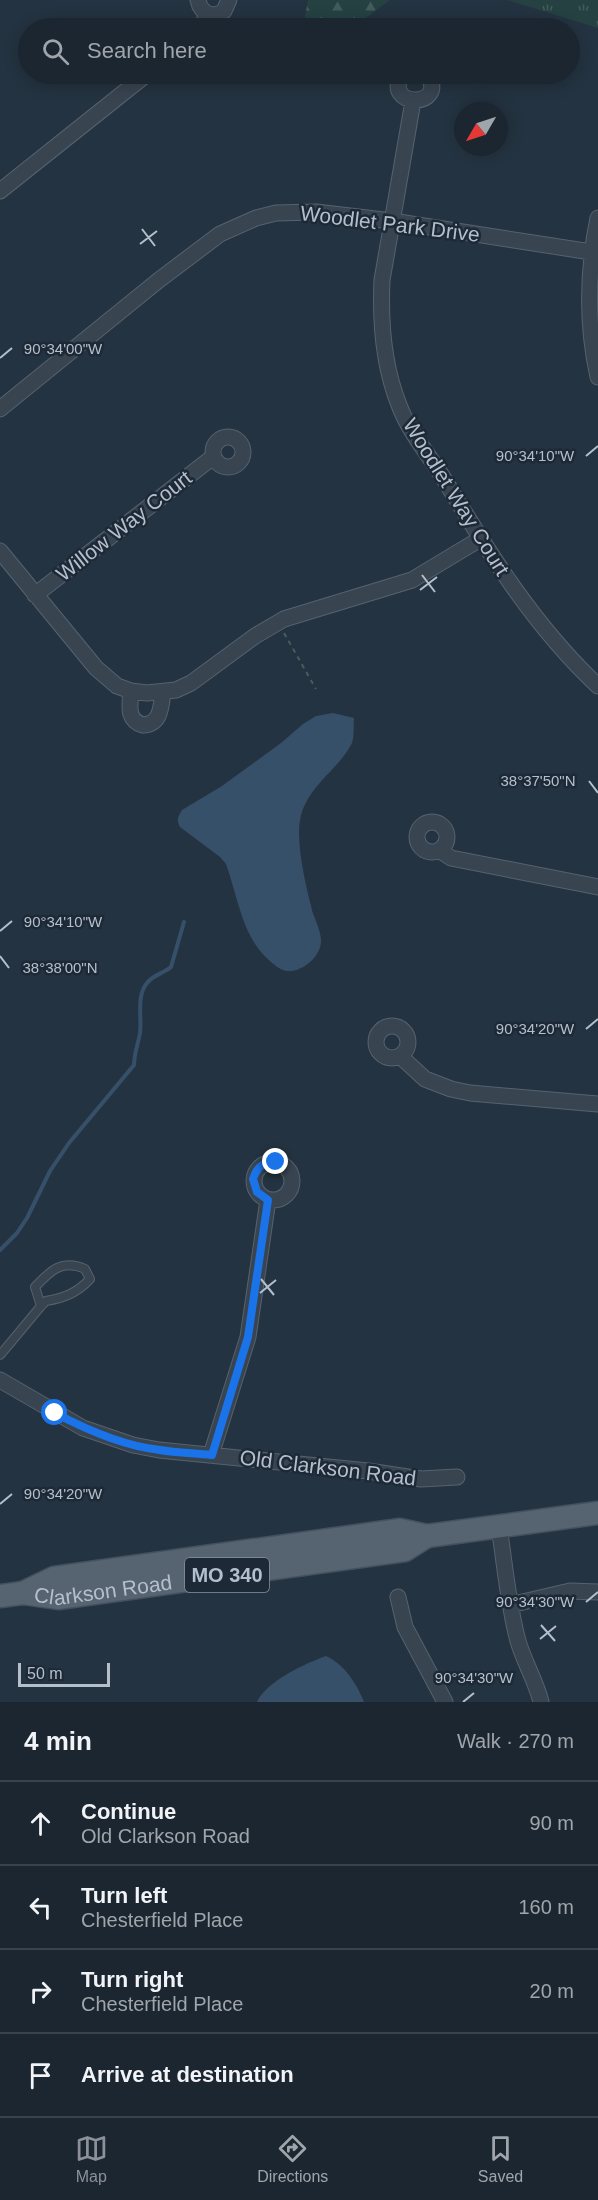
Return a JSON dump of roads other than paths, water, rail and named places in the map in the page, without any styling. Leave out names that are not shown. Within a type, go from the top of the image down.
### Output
[{"type":"main road","name":"Clarkson Road","points":[[0,1596],[22,1593],[58,1598],[405,1550],[427,1536],[598,1513]]},
{"type":"street","points":[[198,0],[202,9],[208,14],[220,14],[227,7],[229,0]]},
{"type":"street","points":[[206,18],[208,14]]},
{"type":"street","points":[[0,190],[134,84]]},
{"type":"street","points":[[399,84],[404,97],[413,101],[422,99],[429,93],[432,84]]},
{"type":"street","name":"Woodlet Way Court","points":[[413,101],[382,280],[380,309],[384,347],[399,406],[480,539],[539,622],[574,663],[598,686]]},
{"type":"street","name":"Woodlet Park Drive","points":[[0,409],[159,280],[220,234],[237,225],[276,213],[316,212],[392,221],[591,252]]},
{"type":"street","points":[[598,218],[591,252],[588,310],[598,377]]},
{"type":"street","name":"Willow Way Court","points":[[34,595],[213,457]]},
{"type":"street","points":[[0,551],[96,669],[117,686],[131,691],[163,692],[176,690],[191,683],[255,636],[284,619],[412,580],[480,539]]},
{"type":"street","points":[[131,691],[129,713],[134,720],[143,725],[154,722],[158,718],[163,692]]},
{"type":"street","points":[[440,850],[451,858],[598,887]]},
{"type":"street","points":[[400,1056],[425,1079],[470,1094],[598,1104]]},
{"type":"street","points":[[212,1455],[248,1337],[268,1200]]},
{"type":"street","name":"Old Clarkson Road","points":[[0,1380],[73,1423],[108,1437],[159,1450],[368,1471],[421,1479],[457,1477]]},
{"type":"street","points":[[499,1527],[510,1605],[520,1647],[541,1702]]},
{"type":"street","points":[[510,1605],[570,1592],[598,1592]]},
{"type":"street","points":[[398,1597],[405,1627],[444,1702]]},
{"type":"lane","points":[[0,1355],[46,1301],[66,1297],[90,1279],[85,1269],[74,1264],[62,1265],[44,1277],[35,1287],[41,1306]]},
{"type":"water","points":[[333,713],[354,718],[352,742],[309,798],[303,808],[299,829],[304,874],[321,941],[318,951],[307,965],[296,970],[285,971],[271,962],[253,941],[242,916],[226,864],[180,827],[178,819],[182,810],[222,786],[303,724],[316,716]]},
{"type":"water","points":[[326,1656],[339,1664],[349,1675],[364,1702],[257,1702],[277,1680]]},
{"type":"waterway","points":[[0,1250],[17,1233],[27,1218],[50,1171],[69,1143],[134,1065],[140,1033],[140,1007],[144,988],[149,980],[171,967],[184,922]]}]
